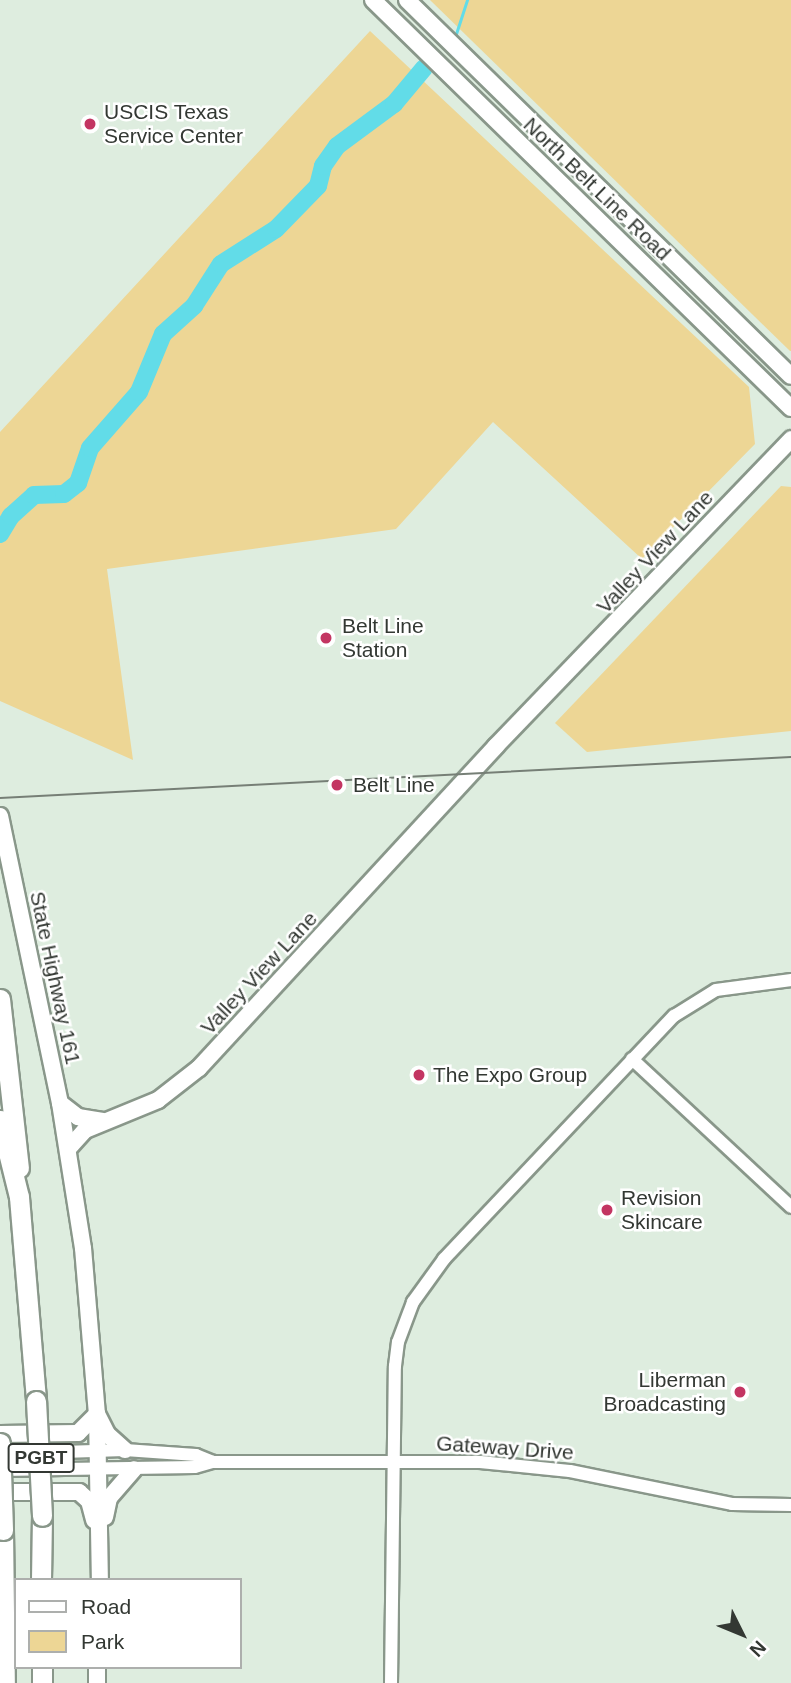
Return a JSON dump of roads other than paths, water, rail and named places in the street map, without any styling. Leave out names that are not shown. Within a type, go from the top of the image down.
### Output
[{"type":"highway","points":[[0,999],[19,1140],[19,1197]]},
{"type":"highway","name":"PGBT","points":[[0,1120],[19,1197],[37,1401],[42,1516],[41,1578]]},
{"type":"highway","name":"PGBT","points":[[0,1443],[5,1683]]},
{"type":"main road","name":"North Belt Line Road","points":[[373,0],[791,408]]},
{"type":"main road","name":"North Belt Line Road","points":[[407,0],[791,376]]},
{"type":"main road","name":"Valley View Lane","points":[[68,1149],[83,1131],[158,1100],[188,1079],[426,825],[496,746],[521,725],[791,439]]},
{"type":"main road","name":"State Highway 161","points":[[0,816],[68,1149]]},
{"type":"main road","points":[[60,1103],[78,1117],[103,1121]]},
{"type":"main road","points":[[68,1149],[90,1308],[97,1414],[100,1578]]},
{"type":"main road","points":[[0,1434],[78,1433],[97,1414]]},
{"type":"main road","points":[[97,1414],[107,1434],[125,1450]]},
{"type":"main road","points":[[100,1539],[109,1498],[134,1469]]},
{"type":"main road","points":[[0,1492],[79,1492],[89,1501],[100,1539]]},
{"type":"street","points":[[391,1683],[396,1359],[413,1302],[444,1259],[659,1029],[694,1001],[742,984],[791,980]]},
{"type":"street","points":[[632,1059],[791,1207]]},
{"type":"street","name":"Gateway Drive","points":[[0,1454],[125,1450],[196,1455],[213,1462]]},
{"type":"street","name":"Gateway Drive","points":[[0,1470],[134,1469],[213,1462],[395,1461],[570,1471],[732,1504],[791,1505]]},
{"type":"waterway","points":[[456,34],[467,0]]},
{"type":"waterway","points":[[0,534],[11,516],[34,495],[64,494],[78,483],[90,448],[139,392],[163,334],[194,306],[221,264],[276,229],[318,186],[323,166],[337,146],[394,104],[424,68]]},
{"type":"tram line","points":[[0,798],[791,757]]},
{"type":"place","name":"USCIS Texas Service Center","points":[[90,124]]},
{"type":"place","name":"Belt Line Station","points":[[326,638]]},
{"type":"place","name":"Belt Line","points":[[337,785]]},
{"type":"place","name":"The Expo Group","points":[[419,1075]]},
{"type":"place","name":"Revision Skincare","points":[[607,1210]]},
{"type":"place","name":"Liberman Broadcasting","points":[[740,1392]]}]
